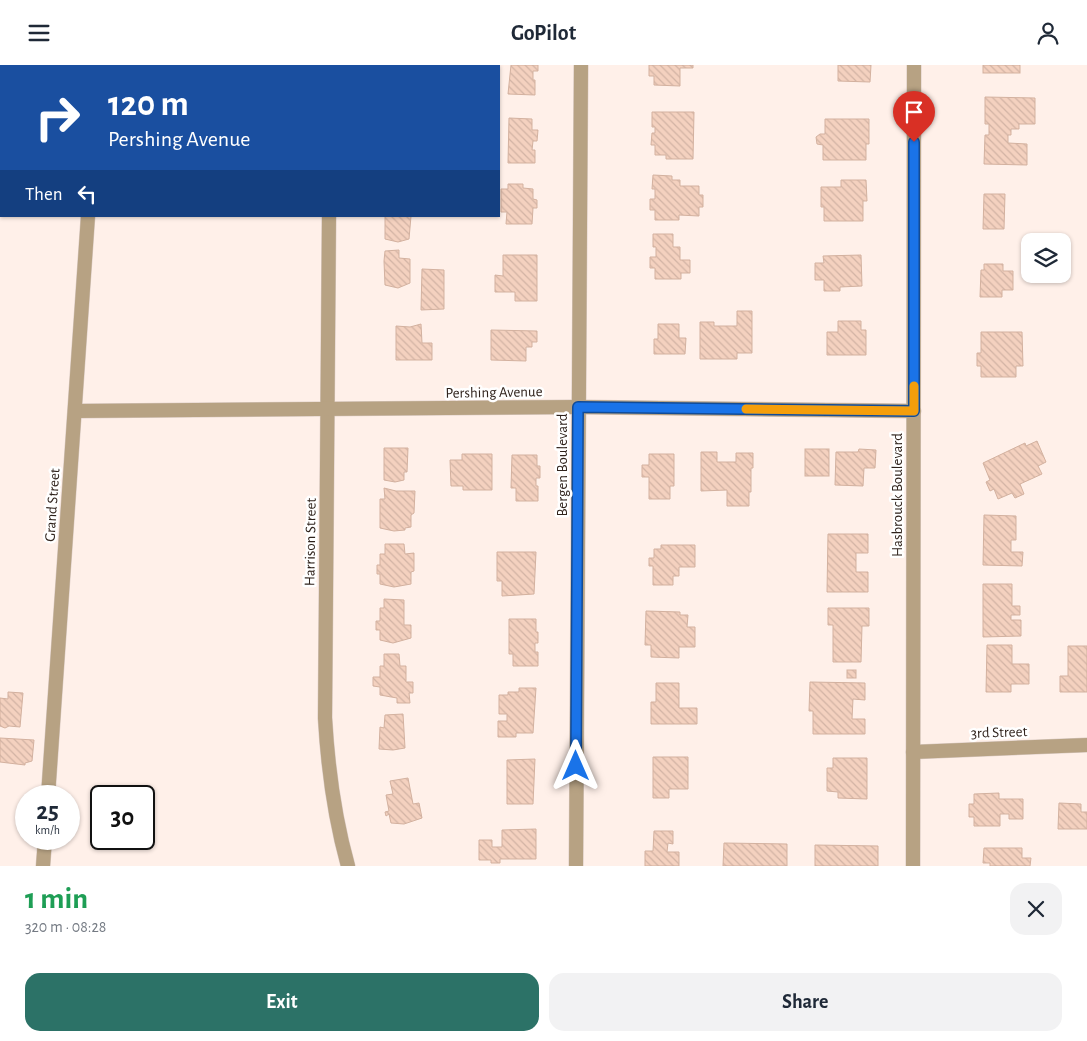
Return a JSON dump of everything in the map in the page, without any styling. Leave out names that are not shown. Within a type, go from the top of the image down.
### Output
[{"type":"street","name":"Bergen Boulevard","points":[[576,866],[581,65]]},
{"type":"street","name":"Hasbrouck Boulevard","points":[[913,866],[914,65]]},
{"type":"street","name":"Grand Street","points":[[49,785],[88,217]]},
{"type":"street","name":"Harrison Street","points":[[329,217],[324,718],[328,770],[338,831],[348,866]]},
{"type":"street","name":"Pershing Avenue","points":[[75,411],[578,407],[914,411]]},
{"type":"street","name":"3rd Street","points":[[913,752],[1087,745]]},
{"type":"street","points":[[43,866],[44,850]]},
{"type":"building","points":[[511,65],[538,65],[538,71],[533,71],[535,95],[508,94]]},
{"type":"building","points":[[649,65],[693,65],[693,68],[680,68],[680,86],[654,85],[654,76],[649,76]]},
{"type":"building","points":[[838,65],[871,65],[870,82],[838,81]]},
{"type":"building","points":[[983,65],[1020,65],[1020,73],[983,73]]},
{"type":"building","points":[[985,97],[1035,98],[1035,124],[1019,124],[1019,129],[1011,129],[1011,135],[1008,135],[1008,143],[1027,144],[1027,165],[984,164],[985,135],[989,135],[989,124],[985,124]]},
{"type":"building","points":[[652,112],[694,112],[693,159],[666,159],[666,155],[655,155],[655,145],[651,145],[652,133],[655,133],[655,127],[652,127]]},
{"type":"building","points":[[509,118],[532,119],[532,130],[538,130],[537,141],[533,141],[532,150],[535,150],[535,163],[508,163]]},
{"type":"building","points":[[825,119],[869,119],[869,144],[866,144],[866,160],[823,160],[823,145],[817,144],[816,137],[820,134],[825,134]]},
{"type":"building","points":[[653,175],[672,176],[672,180],[680,180],[680,186],[699,186],[699,195],[703,195],[703,207],[699,207],[699,216],[679,215],[679,220],[655,220],[655,210],[650,210],[650,199],[655,199],[655,189],[652,189]]},
{"type":"building","points":[[841,180],[866,180],[867,201],[863,201],[863,221],[824,221],[824,207],[821,207],[821,187],[841,187]]},
{"type":"building","points":[[508,184],[523,184],[523,188],[533,189],[533,199],[537,200],[537,208],[533,208],[532,224],[506,224],[507,212],[501,212],[501,189],[508,189]]},
{"type":"building","points":[[984,194],[1005,194],[1004,229],[983,229]]},
{"type":"building","points":[[385,217],[411,217],[409,239],[398,242],[385,239]]},
{"type":"building","points":[[653,234],[673,234],[673,247],[680,247],[680,260],[690,260],[690,273],[681,273],[681,279],[655,279],[655,268],[650,268],[650,257],[656,257],[656,247],[653,247]]},
{"type":"building","points":[[399,250],[399,258],[410,259],[410,283],[398,288],[385,285],[384,261],[385,251]]},
{"type":"building","points":[[503,255],[537,255],[537,301],[515,301],[515,292],[495,292],[495,275],[503,276]]},
{"type":"building","points":[[861,255],[862,286],[840,287],[840,291],[824,291],[824,280],[815,280],[815,263],[824,263],[823,256]]},
{"type":"building","points":[[984,264],[1003,264],[1003,271],[1013,271],[1013,290],[1002,290],[1002,297],[980,297],[981,270],[984,270]]},
{"type":"building","points":[[422,269],[444,270],[444,309],[421,310]]},
{"type":"building","points":[[737,311],[752,311],[752,353],[737,353],[737,359],[700,359],[700,322],[714,322],[714,326],[737,326]]},
{"type":"building","points":[[838,321],[861,321],[861,330],[866,330],[866,355],[827,355],[827,332],[838,332]]},
{"type":"building","points":[[421,324],[422,343],[432,343],[432,360],[396,360],[396,326],[410,327]]},
{"type":"building","points":[[658,324],[679,324],[679,338],[686,338],[685,354],[654,354],[654,339],[658,339]]},
{"type":"building","points":[[491,330],[537,331],[537,342],[532,342],[532,347],[526,347],[526,361],[491,360]]},
{"type":"building","points":[[981,332],[1022,332],[1023,366],[1016,366],[1016,377],[981,377],[981,366],[977,366],[977,353],[981,353]]},
{"type":"building","points":[[1037,441],[1046,462],[1038,466],[1042,474],[1020,484],[1024,494],[1015,498],[1012,493],[998,499],[994,489],[990,491],[986,482],[990,480],[983,463],[1025,443],[1026,446]]},
{"type":"building","points":[[384,448],[408,448],[407,472],[404,472],[404,480],[395,482],[384,480]]},
{"type":"building","points":[[805,449],[829,449],[829,476],[805,476]]},
{"type":"building","points":[[859,449],[876,450],[875,468],[864,468],[863,486],[835,485],[836,452],[858,452]]},
{"type":"building","points":[[701,452],[717,452],[717,462],[736,462],[736,453],[753,453],[749,506],[727,506],[727,490],[701,491]]},
{"type":"building","points":[[462,454],[492,454],[492,490],[463,490],[463,486],[451,486],[450,460],[462,460]]},
{"type":"building","points":[[649,454],[674,454],[674,486],[670,486],[670,499],[649,499],[649,477],[642,477],[642,465],[649,465]]},
{"type":"building","points":[[512,455],[537,455],[537,466],[540,466],[540,478],[536,478],[538,501],[516,501],[516,488],[511,488]]},
{"type":"building","points":[[384,488],[396,491],[415,491],[411,527],[405,528],[405,530],[394,531],[380,528],[380,499],[385,499]]},
{"type":"building","points":[[984,515],[1016,516],[1016,540],[1011,540],[1011,552],[1023,552],[1022,566],[983,565]]},
{"type":"building","points":[[828,534],[868,534],[868,553],[856,553],[856,572],[868,572],[868,592],[827,592]]},
{"type":"building","points":[[385,544],[404,544],[405,554],[414,553],[414,571],[411,572],[411,584],[394,587],[380,584],[380,574],[377,574],[377,565],[380,565],[380,554],[385,554]]},
{"type":"building","points":[[661,545],[695,545],[695,567],[679,567],[679,576],[673,576],[673,585],[653,585],[653,566],[649,566],[649,558],[654,558],[654,549],[661,549]]},
{"type":"building","points":[[497,552],[536,552],[534,594],[502,596],[502,581],[497,581]]},
{"type":"building","points":[[983,584],[1012,584],[1012,606],[1020,606],[1020,615],[1011,615],[1011,620],[1021,620],[1021,636],[983,637]]},
{"type":"building","points":[[384,599],[404,600],[404,625],[411,625],[411,638],[393,643],[380,640],[380,630],[376,630],[376,621],[380,621],[380,608],[384,608]]},
{"type":"building","points":[[828,608],[869,608],[869,626],[862,626],[861,662],[833,662],[833,625],[828,625]]},
{"type":"building","points":[[646,611],[680,612],[680,615],[688,615],[687,627],[695,627],[695,647],[679,647],[679,658],[651,657],[651,645],[645,645]]},
{"type":"building","points":[[509,619],[536,619],[538,643],[535,643],[535,652],[538,652],[538,666],[513,666],[513,654],[509,654]]},
{"type":"building","points":[[987,645],[1012,645],[1012,664],[1029,664],[1029,684],[1011,684],[1011,692],[986,692]]},
{"type":"building","points":[[1068,646],[1087,646],[1087,692],[1060,692],[1060,676],[1068,676]]},
{"type":"building","points":[[384,654],[399,654],[400,666],[406,666],[406,682],[413,682],[413,693],[409,693],[410,703],[397,703],[397,698],[380,695],[380,687],[373,686],[373,677],[380,677],[380,666],[384,666]]},
{"type":"building","points":[[847,670],[856,670],[856,678],[847,678]]},
{"type":"building","points":[[810,682],[865,683],[865,700],[853,699],[852,719],[865,719],[865,734],[813,734],[813,711],[809,711]]},
{"type":"building","points":[[656,683],[679,683],[679,708],[697,708],[697,724],[651,724],[651,702],[656,702]]},
{"type":"building","points":[[519,688],[536,688],[533,733],[516,733],[516,737],[498,737],[498,721],[507,721],[507,714],[499,714],[499,695],[508,695],[508,692],[519,692]]},
{"type":"building","points":[[8,692],[23,693],[20,727],[9,726],[5,728],[0,726],[0,698],[8,699]]},
{"type":"building","points":[[403,714],[405,748],[393,750],[379,749],[380,727],[384,728],[385,715]]},
{"type":"building","points":[[0,738],[34,740],[32,761],[25,763],[25,765],[0,762]]},
{"type":"building","points":[[653,757],[688,757],[688,789],[669,789],[669,798],[653,798]]},
{"type":"building","points":[[833,758],[867,758],[867,799],[838,798],[838,792],[827,791],[827,768],[833,768]]},
{"type":"building","points":[[535,759],[533,804],[507,804],[507,760]]},
{"type":"building","points":[[408,778],[413,804],[419,803],[422,818],[404,824],[391,823],[389,814],[386,816],[385,812],[389,811],[386,795],[393,794],[390,781]]},
{"type":"building","points":[[999,793],[999,799],[1023,799],[1023,819],[1009,819],[1009,814],[1000,814],[1000,826],[974,826],[974,817],[969,817],[969,804],[974,804],[974,794]]},
{"type":"building","points":[[1059,803],[1081,804],[1081,812],[1087,812],[1087,829],[1058,829]]},
{"type":"building","points":[[536,829],[536,859],[500,859],[500,863],[491,863],[491,860],[479,860],[479,840],[492,840],[492,847],[502,847],[502,830]]},
{"type":"building","points":[[654,831],[673,831],[673,844],[668,843],[667,852],[679,852],[679,866],[645,866],[645,851],[653,851]]},
{"type":"building","points":[[724,843],[787,844],[787,866],[723,866]]},
{"type":"building","points":[[815,845],[878,846],[878,866],[815,866]]},
{"type":"building","points":[[984,848],[1022,848],[1022,858],[1031,858],[1030,866],[990,866],[990,863],[983,863]]},
{"type":"slow traffic","points":[[746,409],[914,411],[914,386]]},
{"type":"route","points":[[576,766],[578,407],[914,411],[914,142]]}]
